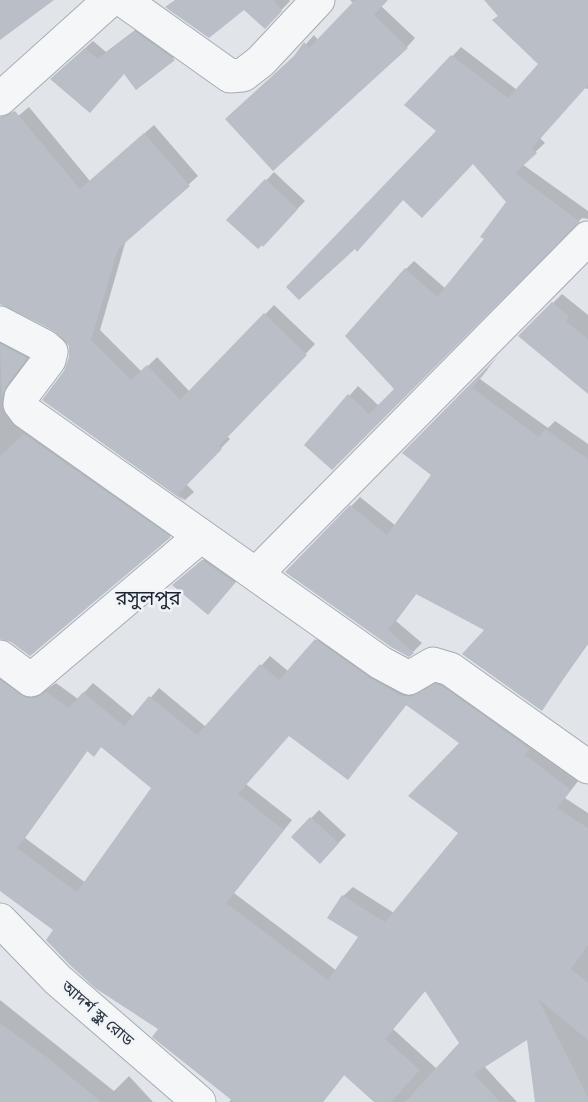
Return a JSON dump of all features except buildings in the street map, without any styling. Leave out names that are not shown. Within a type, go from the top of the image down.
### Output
[{"type":"street","points":[[0,99],[110,0]]},
{"type":"street","points":[[123,0],[230,76],[243,75],[261,61],[318,0]]},
{"type":"street","points":[[256,574],[588,238]]},
{"type":"street","points":[[0,323],[51,352],[49,360],[21,397],[20,404],[26,412],[381,663],[409,678],[433,664],[450,669],[588,767]]},
{"type":"street","points":[[0,657],[31,680],[201,536]]},
{"type":"street","name":"আদর্শ স্কুল রোড","points":[[0,920],[58,980],[199,1102]]},
{"type":"district","name":"রসুলপুর","points":[[148,599]]}]
